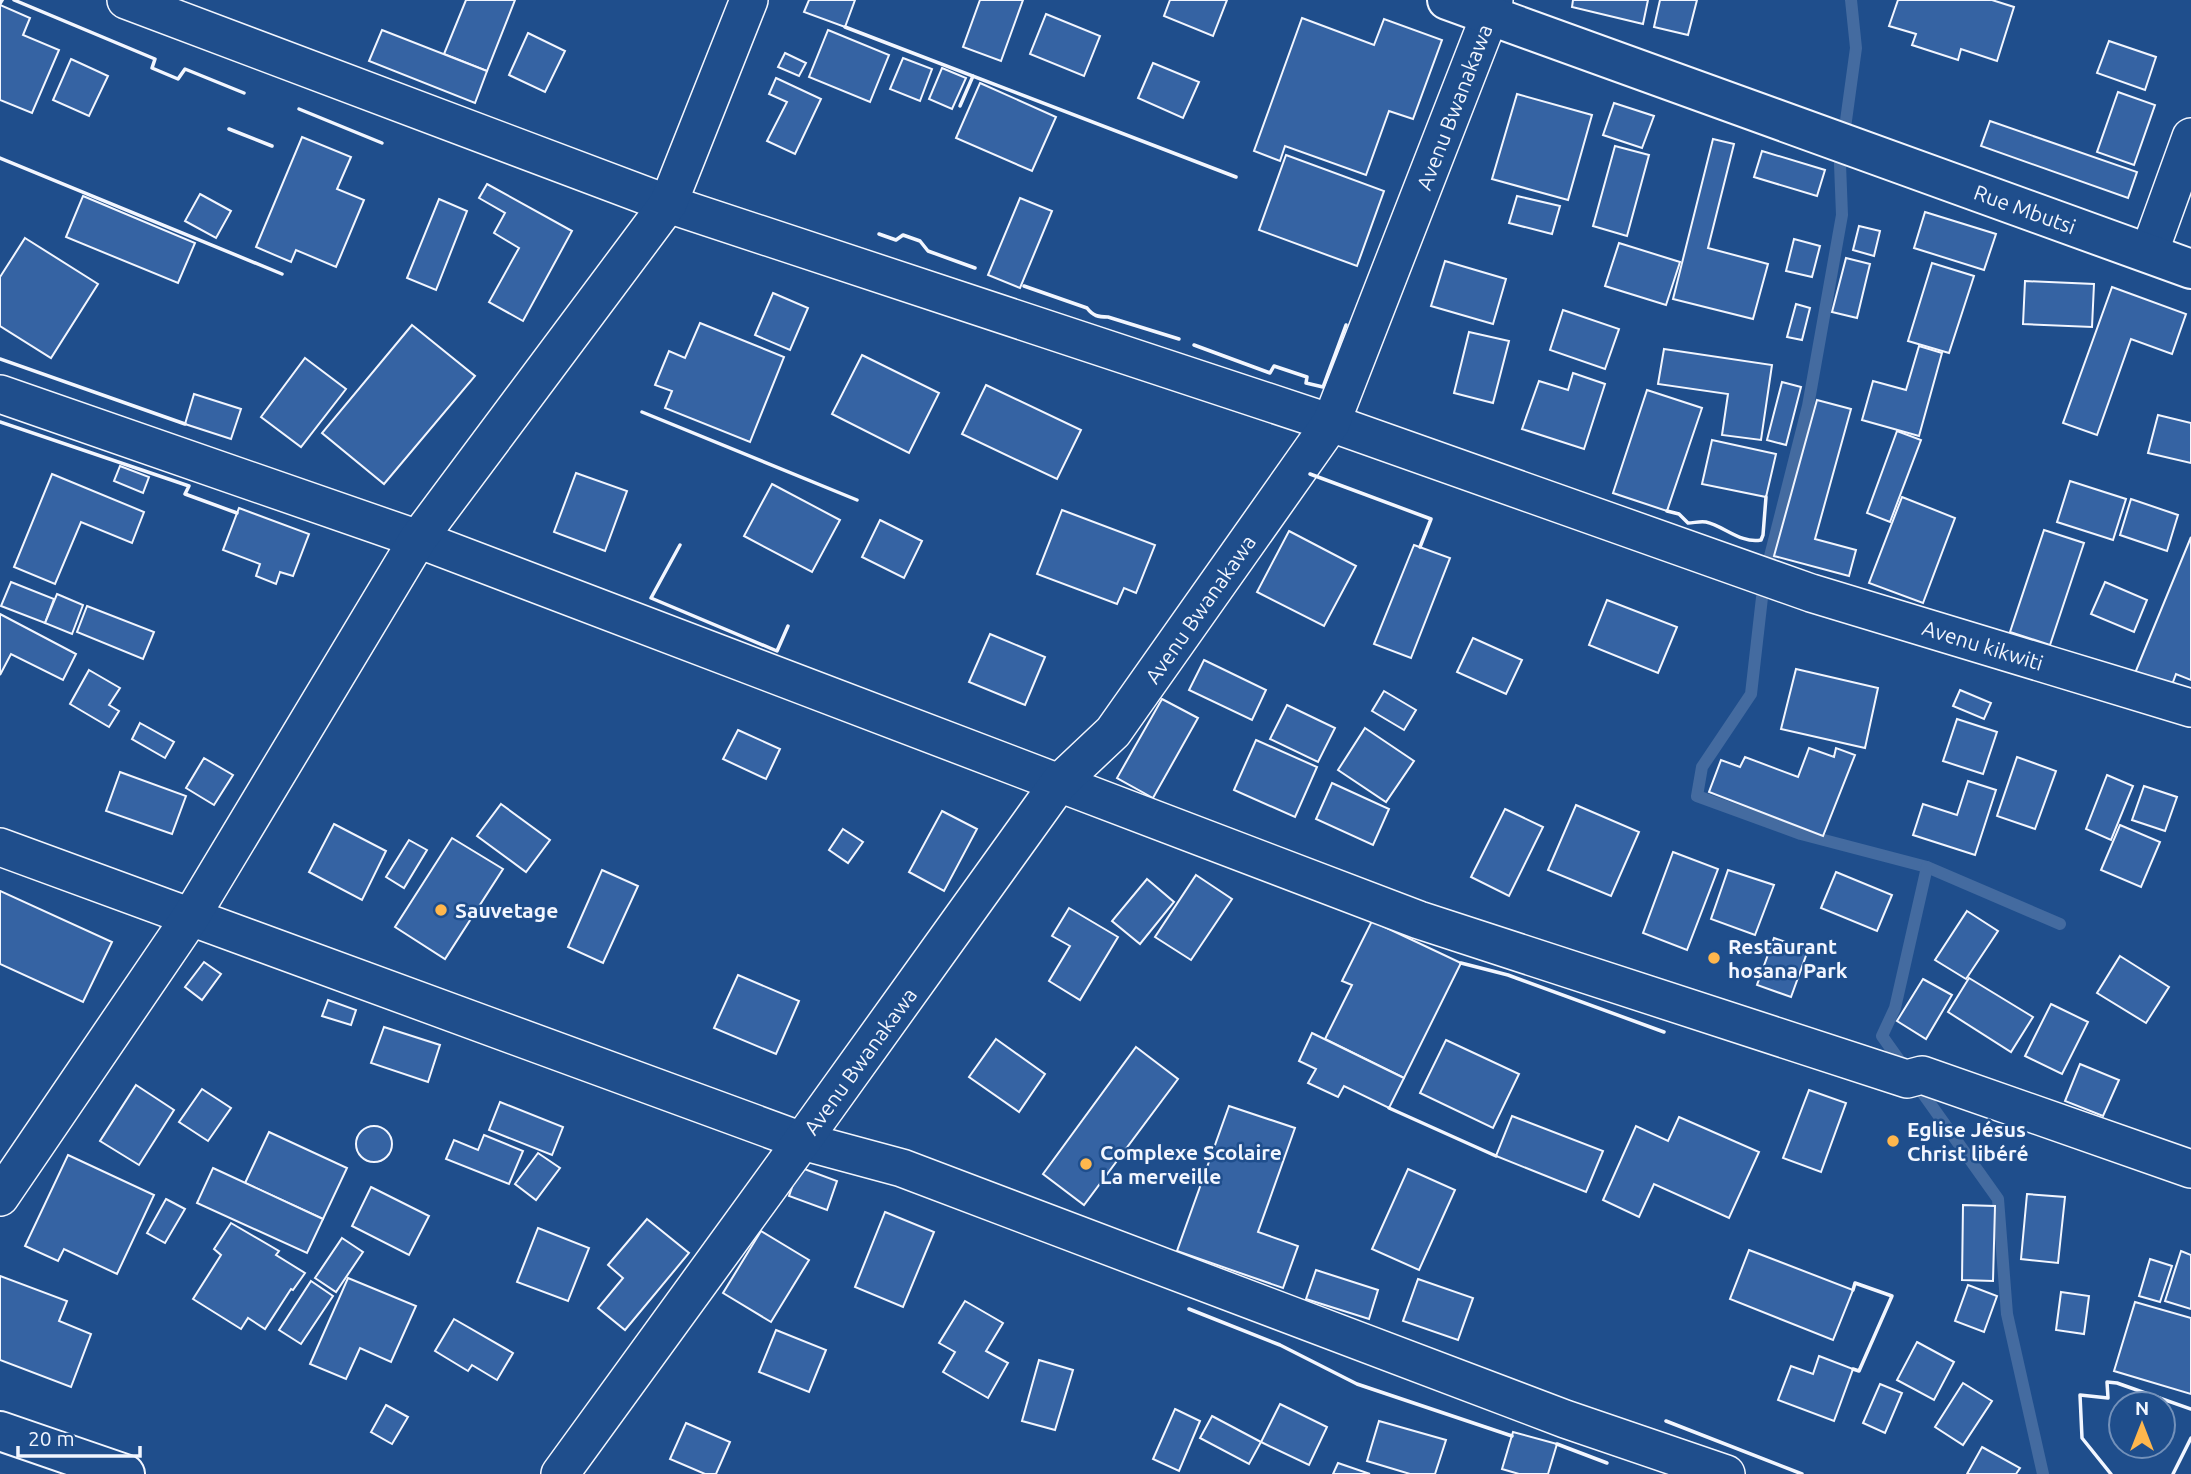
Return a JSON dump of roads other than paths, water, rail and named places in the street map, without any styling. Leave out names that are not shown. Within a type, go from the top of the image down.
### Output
[{"type":"street","name":"Avenu kikwiti","points":[[126,0],[668,204],[1331,423],[1811,593],[2191,708]]},
{"type":"street","points":[[0,1197],[190,918],[418,539],[668,204],[749,0]]},
{"type":"street","points":[[1447,0],[1492,7]]},
{"type":"street","name":"Rue Mbutsi","points":[[1492,7],[1859,149],[2191,269]]},
{"type":"street","name":"Avenu Bwanakawa","points":[[560,1474],[1059,783],[1113,732],[1331,423],[1492,7]]},
{"type":"street","points":[[2149,253],[2191,137]]},
{"type":"street","points":[[0,394],[418,539],[1419,920],[1914,1077],[2191,1169]]},
{"type":"street","points":[[0,847],[802,1141],[902,1168],[1565,1419],[1726,1474]]},
{"type":"street","points":[[0,1431],[125,1474]]},
{"type":"waterway","points":[[1851,0],[1856,48],[1840,164],[1842,215],[1808,406],[1764,580],[1751,694],[1702,767],[1697,796],[1801,834],[1927,867],[2060,924]]},
{"type":"waterway","points":[[1927,867],[1895,1008],[1882,1036],[1998,1199],[2007,1314],[2043,1474]]},
{"type":"place","name":"Sauvetage","points":[[441,910]]},
{"type":"place","name":"Restaurant hosana Park","points":[[1714,958]]},
{"type":"place","name":"Eglise Jésus Christ libéré","points":[[1893,1141]]},
{"type":"place","name":"Complexe Scolaire La merveille","points":[[1086,1164]]}]
